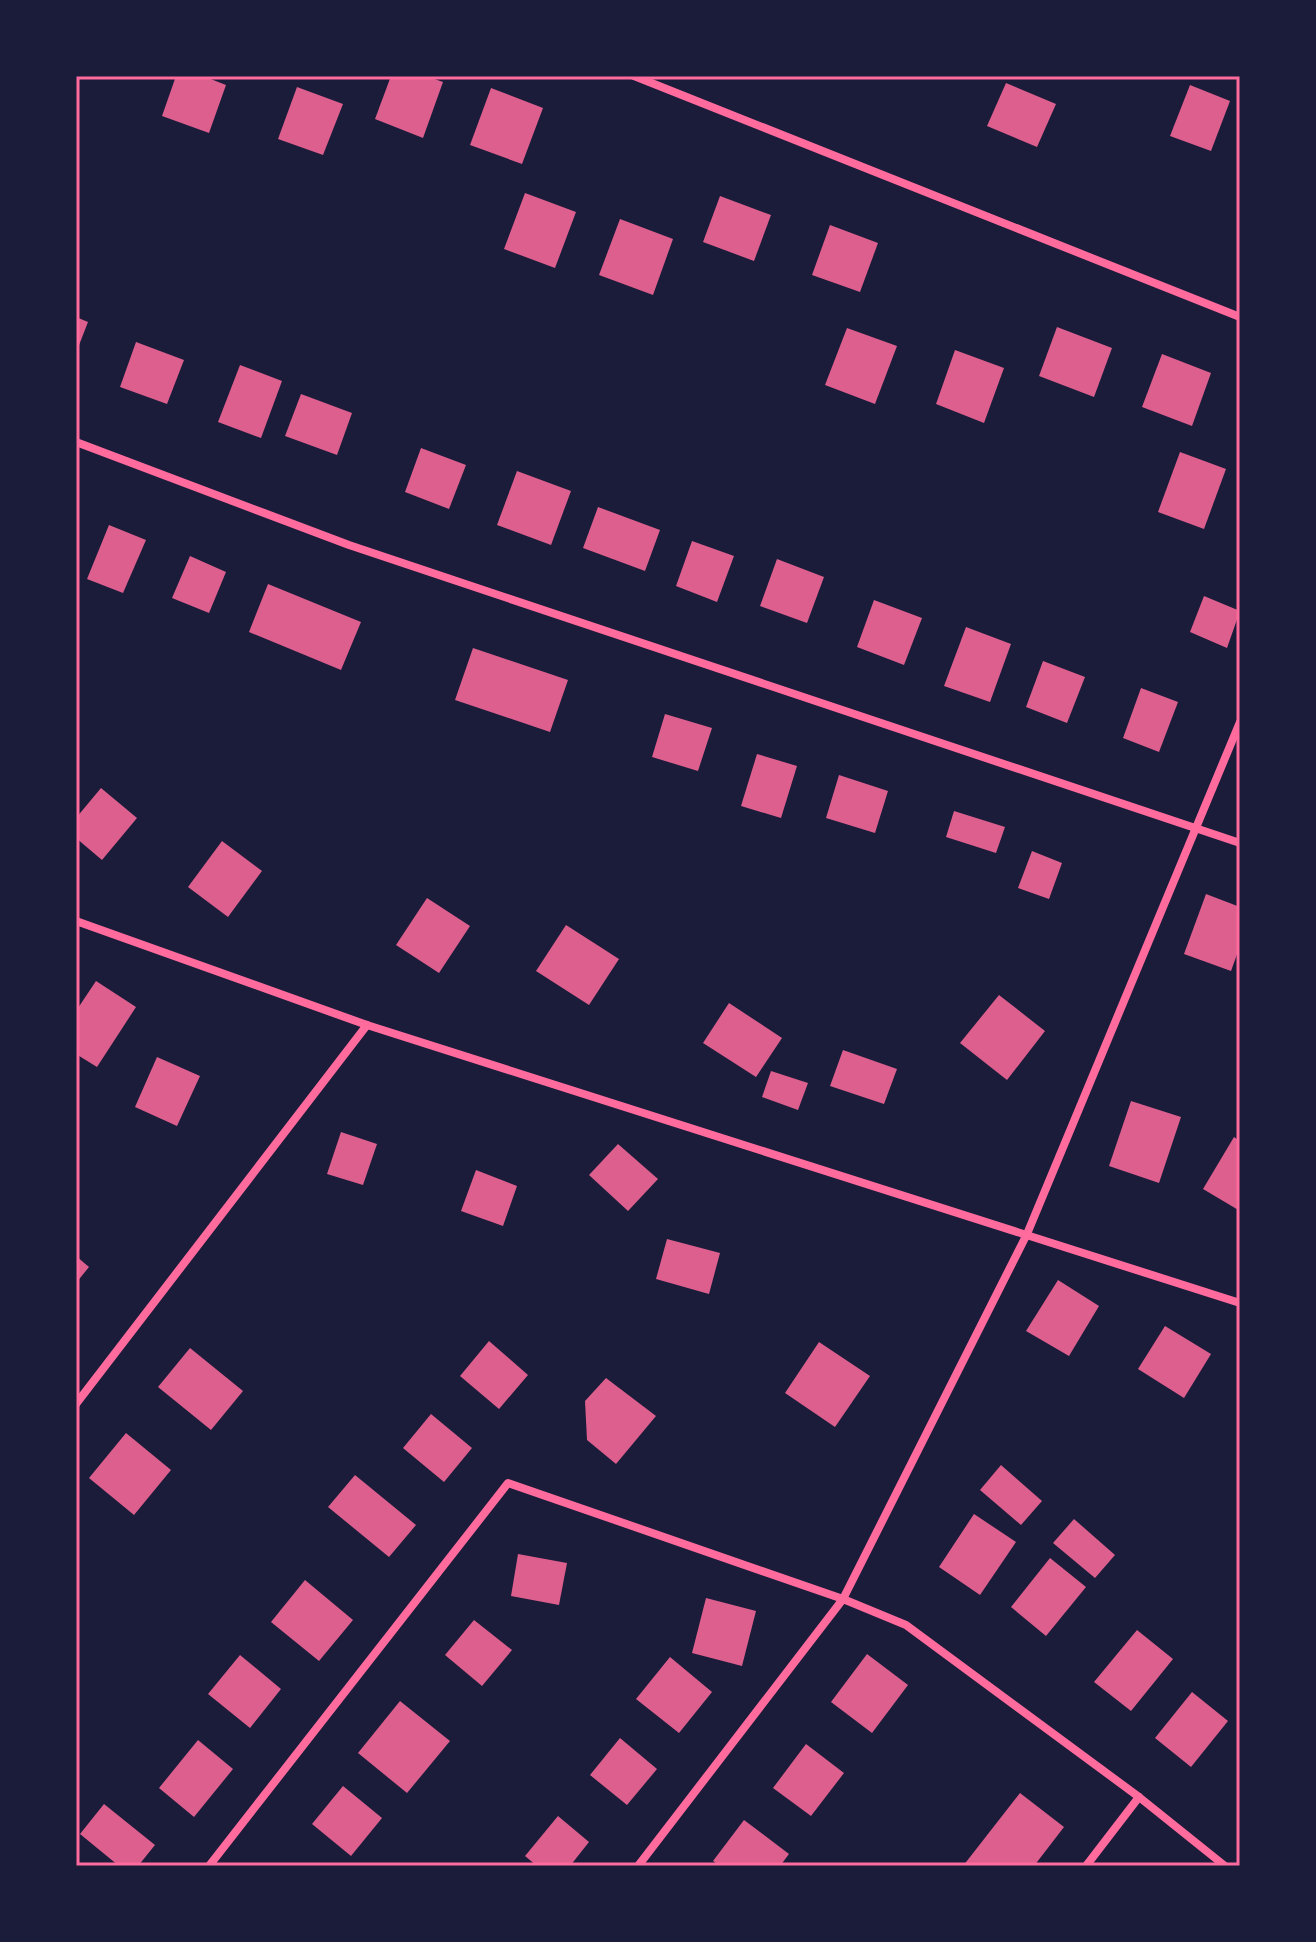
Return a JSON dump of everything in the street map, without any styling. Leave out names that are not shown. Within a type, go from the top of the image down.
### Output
[{"type":"street","points":[[634,76],[1240,317]]},
{"type":"street","points":[[76,442],[349,545],[1240,843]]},
{"type":"street","points":[[638,1866],[843,1599],[1027,1234],[1240,722]]},
{"type":"street","points":[[76,921],[367,1025],[1240,1303]]},
{"type":"street","points":[[76,1404],[367,1025]]},
{"type":"street","points":[[209,1866],[508,1483],[843,1599],[906,1625],[1139,1797],[1225,1866]]},
{"type":"street","points":[[1086,1866],[1139,1797]]},
{"type":"building","points":[[176,76],[203,76],[226,85],[209,133],[162,116]]},
{"type":"building","points":[[391,76],[426,76],[443,82],[423,138],[375,119]]},
{"type":"building","points":[[1006,83],[1056,104],[1037,147],[987,126]]},
{"type":"building","points":[[1190,85],[1230,101],[1211,151],[1170,136]]},
{"type":"building","points":[[297,87],[343,104],[323,155],[278,139]]},
{"type":"building","points":[[491,88],[543,108],[522,164],[470,145]]},
{"type":"building","points":[[525,193],[576,212],[555,268],[504,249]]},
{"type":"building","points":[[720,196],[771,215],[754,261],[703,242]]},
{"type":"building","points":[[620,219],[673,239],[653,295],[599,275]]},
{"type":"building","points":[[830,225],[878,243],[860,292],[812,275]]},
{"type":"building","points":[[76,317],[88,322],[76,353]]},
{"type":"building","points":[[1057,327],[1112,348],[1094,397],[1039,376]]},
{"type":"building","points":[[847,328],[897,346],[875,404],[825,385]]},
{"type":"building","points":[[136,342],[184,360],[167,404],[120,387]]},
{"type":"building","points":[[955,350],[1004,368],[984,423],[936,404]]},
{"type":"building","points":[[1162,354],[1211,373],[1192,426],[1142,407]]},
{"type":"building","points":[[240,365],[282,381],[261,438],[218,422]]},
{"type":"building","points":[[301,394],[352,413],[337,455],[285,436]]},
{"type":"building","points":[[421,448],[466,465],[449,509],[405,492]]},
{"type":"building","points":[[1180,452],[1226,469],[1204,529],[1158,512]]},
{"type":"building","points":[[517,471],[571,491],[551,545],[497,525]]},
{"type":"building","points":[[598,507],[660,530],[645,571],[583,548]]},
{"type":"building","points":[[109,525],[146,540],[123,593],[87,579]]},
{"type":"building","points":[[692,541],[734,556],[717,602],[676,586]]},
{"type":"building","points":[[190,556],[226,572],[209,613],[172,598]]},
{"type":"building","points":[[777,559],[824,577],[807,623],[760,606]]},
{"type":"building","points":[[268,584],[361,622],[341,670],[249,632]]},
{"type":"building","points":[[1204,596],[1240,611],[1227,648],[1190,632]]},
{"type":"building","points":[[874,600],[922,618],[904,665],[857,647]]},
{"type":"building","points":[[966,627],[1011,644],[990,702],[944,686]]},
{"type":"building","points":[[473,648],[568,680],[550,732],[455,700]]},
{"type":"building","points":[[1043,661],[1085,677],[1067,723],[1026,707]]},
{"type":"building","points":[[1141,688],[1178,702],[1159,752],[1123,738]]},
{"type":"building","points":[[665,714],[712,728],[698,771],[652,757]]},
{"type":"building","points":[[757,754],[797,766],[781,818],[741,806]]},
{"type":"building","points":[[839,775],[888,791],[875,833],[826,818]]},
{"type":"building","points":[[101,788],[137,818],[102,860],[76,838],[76,818]]},
{"type":"building","points":[[954,811],[1005,827],[996,853],[946,837]]},
{"type":"building","points":[[222,841],[262,871],[228,917],[188,887]]},
{"type":"building","points":[[1032,851],[1062,863],[1049,899],[1018,888]]},
{"type":"building","points":[[1206,894],[1240,907],[1240,946],[1231,971],[1184,954]]},
{"type":"building","points":[[427,898],[470,926],[439,973],[396,945]]},
{"type":"building","points":[[566,925],[619,959],[589,1005],[536,971]]},
{"type":"building","points":[[96,981],[136,1007],[97,1067],[76,1054],[76,1011]]},
{"type":"building","points":[[999,995],[1045,1031],[1007,1080],[960,1043]]},
{"type":"building","points":[[729,1003],[782,1038],[756,1077],[703,1043]]},
{"type":"building","points":[[843,1050],[897,1069],[884,1104],[830,1086]]},
{"type":"building","points":[[157,1057],[200,1076],[177,1126],[135,1107]]},
{"type":"building","points":[[771,1071],[808,1083],[798,1110],[762,1097]]},
{"type":"building","points":[[1131,1101],[1181,1117],[1159,1183],[1109,1166]]},
{"type":"building","points":[[341,1132],[377,1144],[363,1185],[327,1174]]},
{"type":"building","points":[[1234,1137],[1240,1141],[1240,1211],[1203,1189]]},
{"type":"building","points":[[618,1144],[658,1179],[628,1211],[589,1175]]},
{"type":"building","points":[[476,1170],[517,1186],[503,1226],[461,1211]]},
{"type":"building","points":[[667,1239],[720,1253],[709,1294],[656,1279]]},
{"type":"building","points":[[76,1256],[89,1267],[76,1283]]},
{"type":"building","points":[[1058,1280],[1099,1306],[1069,1356],[1026,1331]]},
{"type":"building","points":[[1165,1326],[1211,1354],[1184,1398],[1138,1369]]},
{"type":"building","points":[[489,1341],[528,1375],[499,1409],[460,1376]]},
{"type":"building","points":[[819,1342],[870,1376],[835,1427],[785,1393]]},
{"type":"building","points":[[190,1348],[243,1391],[211,1430],[158,1387]]},
{"type":"building","points":[[606,1378],[656,1416],[616,1464],[587,1440],[585,1401]]},
{"type":"building","points":[[431,1414],[472,1448],[444,1482],[403,1448]]},
{"type":"building","points":[[126,1433],[171,1470],[134,1515],[89,1478]]},
{"type":"building","points":[[1001,1465],[1042,1501],[1021,1525],[980,1490]]},
{"type":"building","points":[[355,1475],[416,1525],[389,1557],[328,1507]]},
{"type":"building","points":[[974,1514],[1016,1542],[980,1595],[939,1567]]},
{"type":"building","points":[[1074,1519],[1115,1555],[1095,1578],[1053,1543]]},
{"type":"building","points":[[518,1554],[567,1563],[559,1605],[511,1596]]},
{"type":"building","points":[[1050,1558],[1086,1587],[1046,1636],[1011,1607]]},
{"type":"building","points":[[305,1580],[353,1620],[319,1661],[271,1622]]},
{"type":"building","points":[[706,1598],[756,1611],[742,1666],[692,1653]]},
{"type":"building","points":[[474,1620],[512,1650],[482,1686],[445,1655]]},
{"type":"building","points":[[1137,1630],[1173,1659],[1131,1711],[1094,1682]]},
{"type":"building","points":[[867,1654],[908,1685],[872,1733],[831,1702]]},
{"type":"building","points":[[240,1655],[281,1689],[250,1728],[208,1694]]},
{"type":"building","points":[[670,1657],[712,1692],[679,1733],[636,1699]]},
{"type":"building","points":[[1192,1692],[1228,1721],[1191,1767],[1155,1738]]},
{"type":"building","points":[[400,1701],[450,1741],[407,1793],[358,1753]]},
{"type":"building","points":[[620,1738],[657,1769],[627,1805],[590,1775]]},
{"type":"building","points":[[198,1740],[233,1769],[194,1817],[159,1788]]},
{"type":"building","points":[[806,1744],[844,1773],[811,1816],[773,1788]]},
{"type":"building","points":[[343,1786],[382,1818],[351,1856],[312,1824]]},
{"type":"building","points":[[1020,1793],[1064,1827],[1034,1866],[963,1866]]},
{"type":"building","points":[[104,1804],[155,1845],[138,1866],[119,1866],[80,1834]]},
{"type":"building","points":[[558,1816],[589,1842],[570,1866],[537,1866],[525,1856]]},
{"type":"building","points":[[744,1820],[789,1854],[780,1866],[720,1866],[713,1861]]}]
